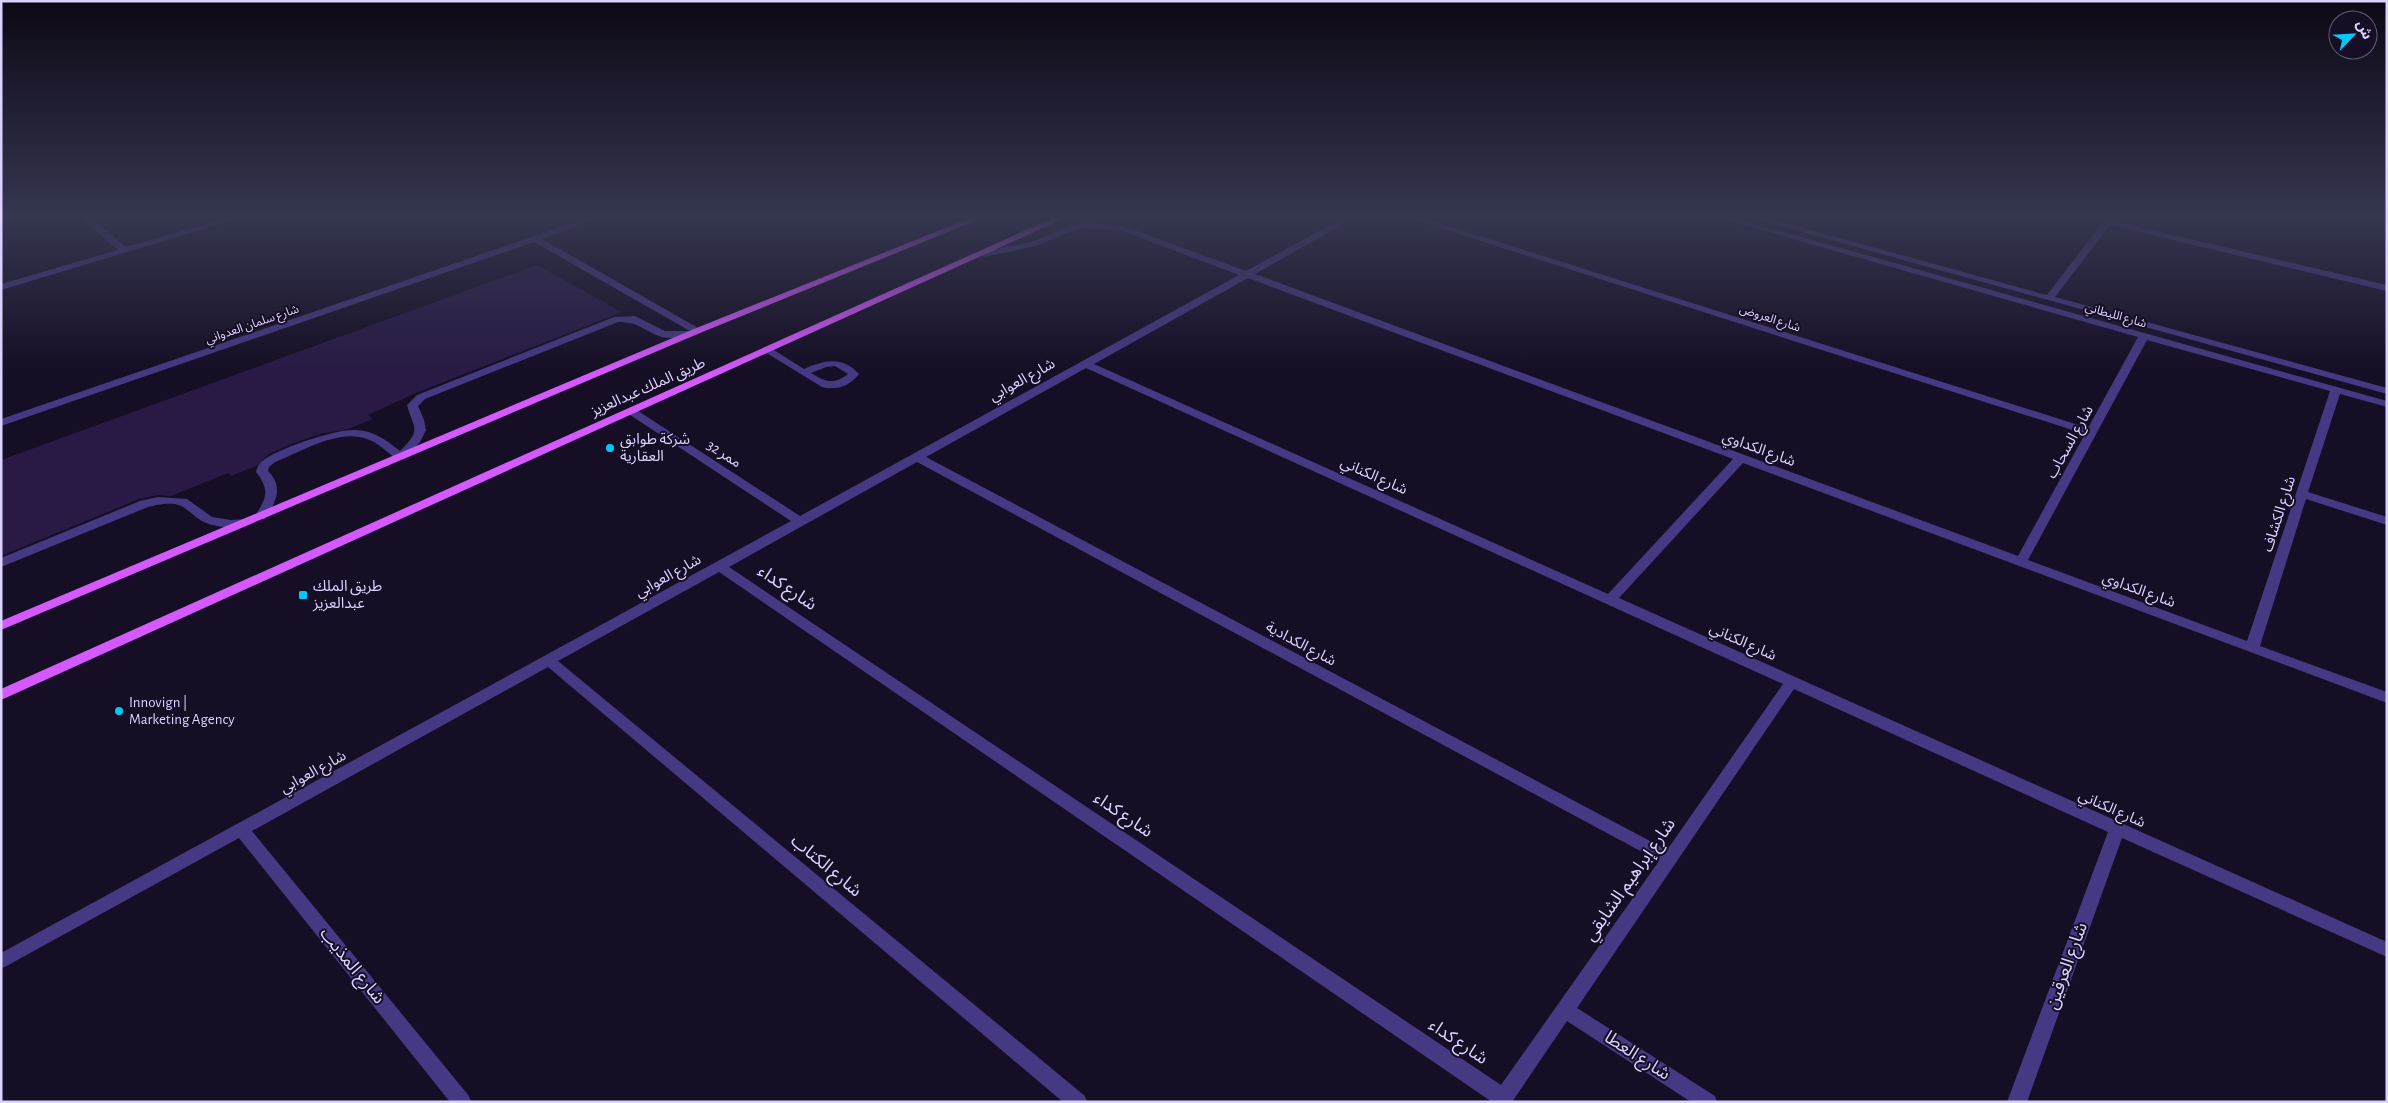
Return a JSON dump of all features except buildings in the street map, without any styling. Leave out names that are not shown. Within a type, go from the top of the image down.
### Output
[{"type":"main road","name":"طريق الملك عبدالعزيز","points":[[1,626],[693,333],[852,269]]},
{"type":"main road","name":"طريق الملك عبدالعزيز","points":[[1,695],[949,269]]},
{"type":"street","points":[[1,288],[63,269]]},
{"type":"street","name":"شارع سلمان العدواني","points":[[1,423],[449,269]]},
{"type":"street","points":[[585,269],[693,333]]},
{"type":"street","name":"شارع الكداوي","points":[[1232,269],[2387,698]]},
{"type":"street","name":"شارع العوابي","points":[[1,962],[1257,269]]},
{"type":"street","name":"شارع العروض","points":[[1575,269],[2092,433]]},
{"type":"street","name":"شارع الليطاني","points":[[1907,269],[2387,404]]},
{"type":"street","name":"شارع الليطاني","points":[[1942,269],[2387,391]]},
{"type":"street","points":[[2049,299],[2072,269]]},
{"type":"street","points":[[2312,269],[2387,288]]},
{"type":"street","points":[[261,516],[274,493],[272,483],[262,472],[264,466],[271,460],[334,435],[351,433],[372,436],[401,456],[420,432],[418,418],[412,406],[420,397],[617,319],[635,319],[662,334],[693,333]]},
{"type":"street","name":"شارع السحاب","points":[[2021,562],[2144,336]]},
{"type":"street","points":[[769,350],[805,372]]},
{"type":"street","name":"شارع الكناني","points":[[1086,364],[2387,950]]},
{"type":"street","name":"شارع الكشاف","points":[[2252,648],[2336,389]]},
{"type":"street","name":"ممر 32","points":[[631,411],[800,521]]},
{"type":"street","name":"شارع الكدادية","points":[[917,457],[1669,859]]},
{"type":"street","points":[[1610,600],[1741,458]]},
{"type":"street","points":[[2302,494],[2387,521]]},
{"type":"street","points":[[1,563],[144,504],[158,501],[183,502],[208,520],[218,523],[245,523]]},
{"type":"street","name":"شارع كداء","points":[[719,566],[1503,1100]]},
{"type":"street","name":"شارع الكتاب","points":[[548,660],[1078,1102]]},
{"type":"street","name":"شارع إبراهيم الشايقي","points":[[1503,1100],[1792,682]]},
{"type":"street","name":"شارع المذيب","points":[[242,830],[462,1102]]},
{"type":"street","name":"شارع العرقين","points":[[2017,1102],[2118,830]]},
{"type":"street","name":"شارع العطا","points":[[1565,1010],[1708,1102]]},
{"type":"place","name":"شركة طوابق العقارية","points":[[610,448]]},
{"type":"place","name":"طريق الملك عبدالعزيز","points":[[303,595]]},
{"type":"place","name":"Innovign | Marketing Agency","points":[[119,711]]}]
